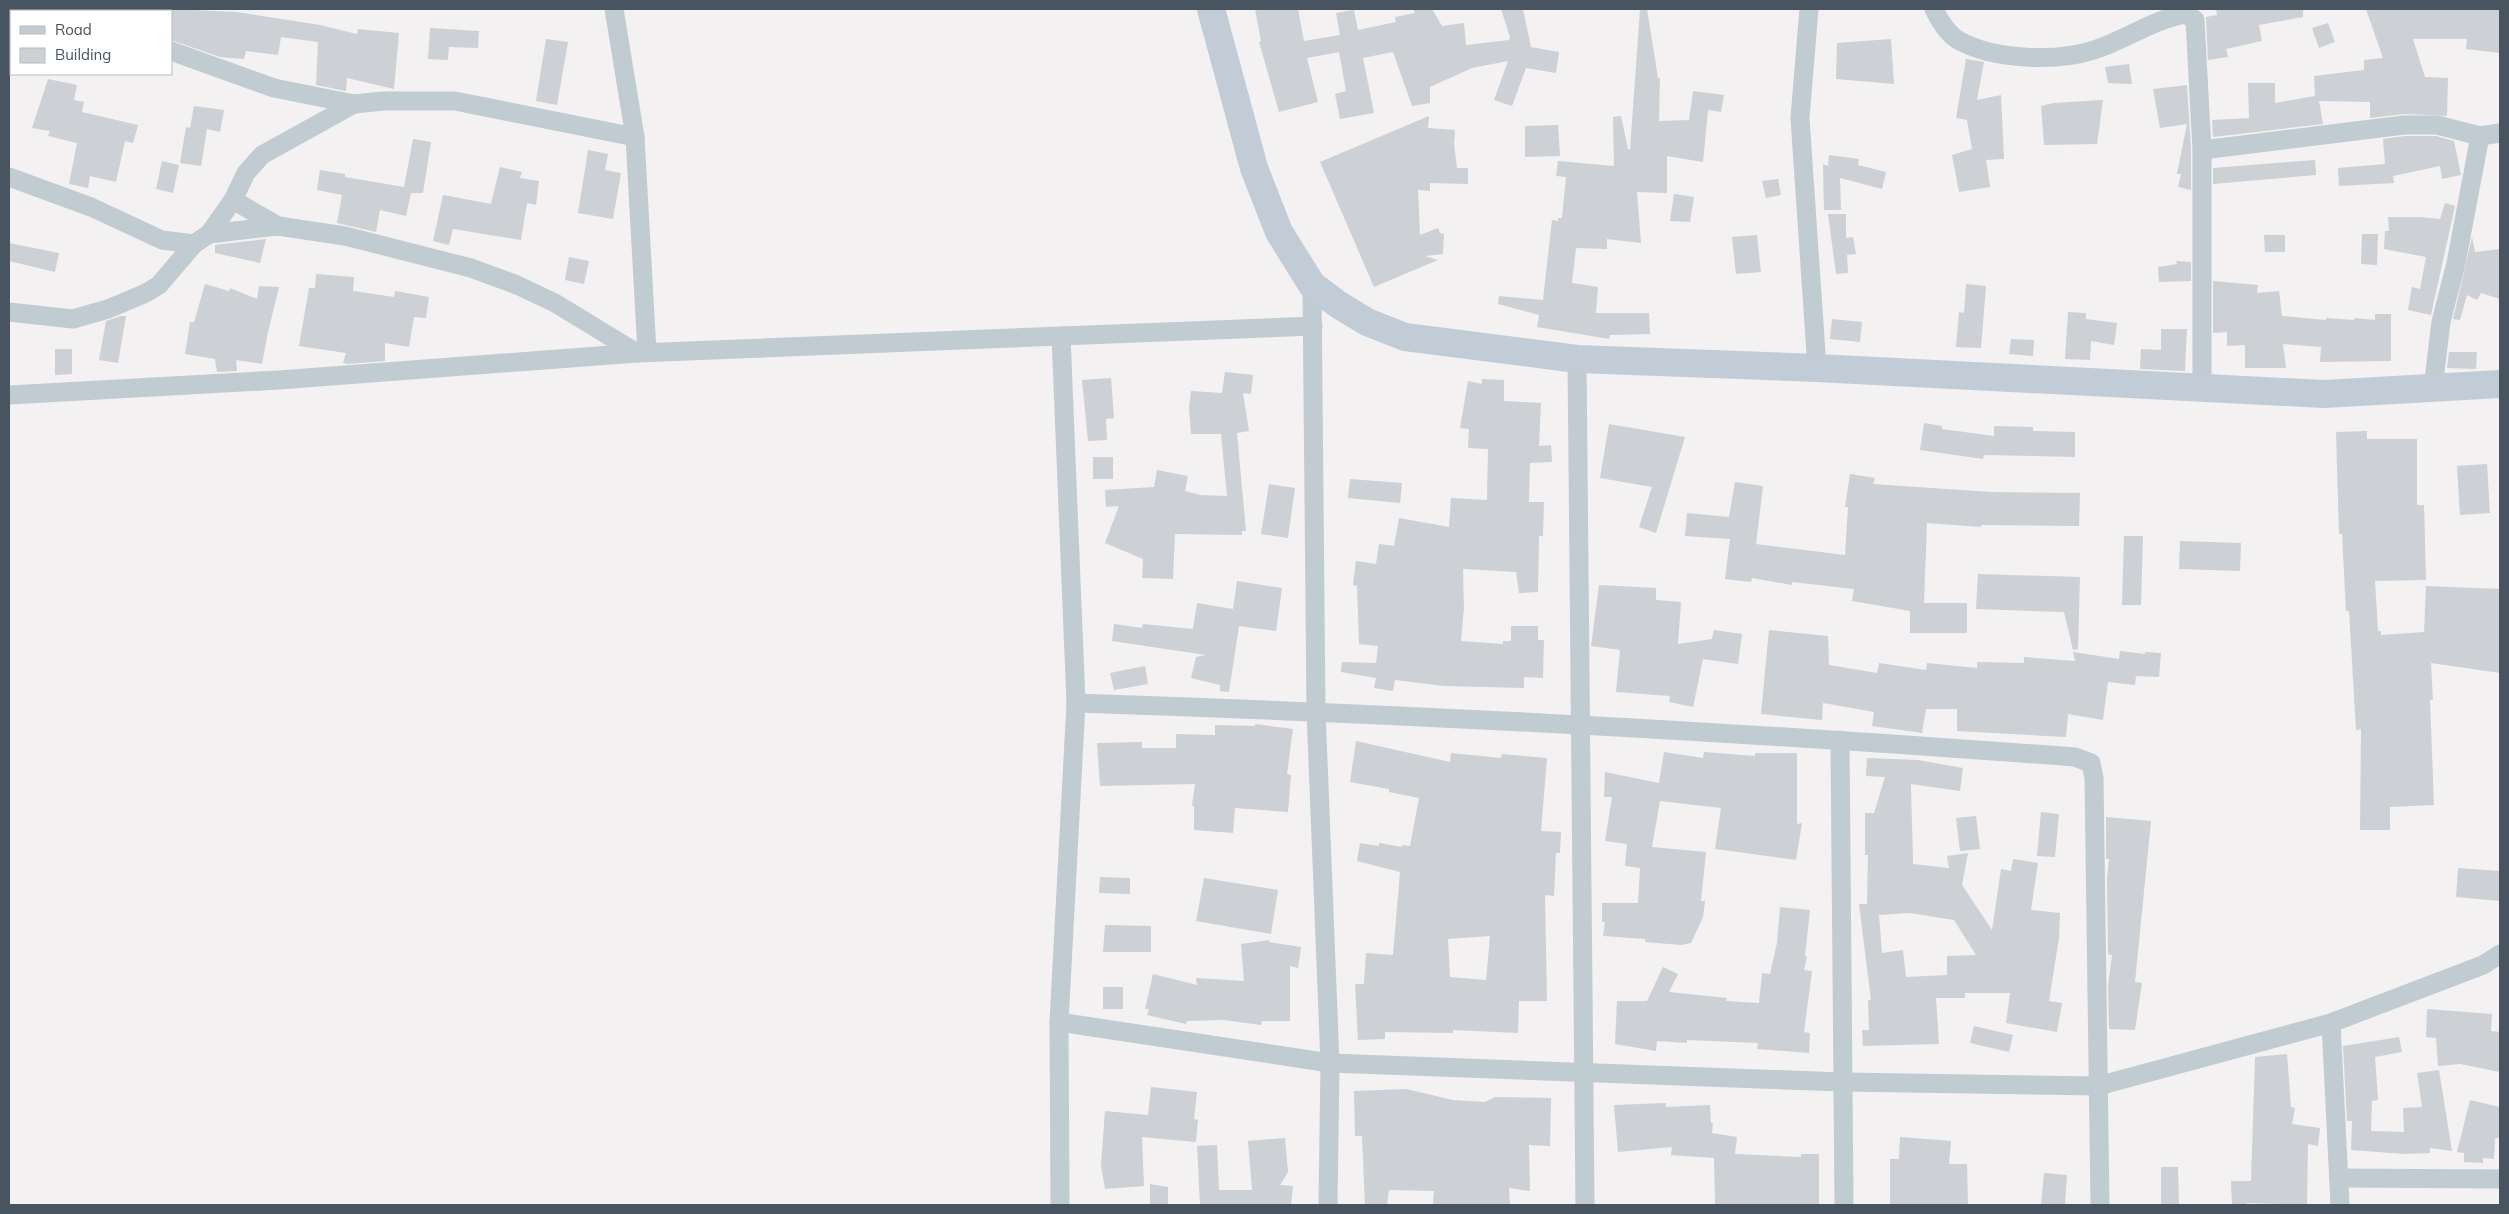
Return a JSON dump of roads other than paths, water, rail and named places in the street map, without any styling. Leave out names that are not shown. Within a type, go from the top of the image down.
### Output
[{"type":"street","points":[[614,9],[636,137],[642,352]]},
{"type":"street","points":[[1211,9],[1254,168],[1279,232],[1312,285],[1339,306],[1367,322],[1405,337],[1577,359],[1816,368],[2324,394],[2500,384]]},
{"type":"street","points":[[1809,9],[1800,118],[1816,368]]},
{"type":"street","points":[[1934,9],[1939,19],[1958,41],[1987,52],[2035,58],[2074,56],[2096,50],[2169,16],[2186,14],[2195,20],[2202,150],[2202,388]]},
{"type":"street","points":[[172,51],[274,88],[354,104],[455,101],[636,137]]},
{"type":"street","points":[[9,312],[73,319],[108,309],[159,285],[234,200],[246,173],[262,155],[354,104]]},
{"type":"street","points":[[2202,150],[2404,125],[2437,125],[2480,136],[2500,133]]},
{"type":"street","points":[[2433,388],[2441,322],[2456,263],[2480,136]]},
{"type":"street","points":[[9,177],[91,207],[162,240],[201,239],[278,226],[345,236],[471,268],[517,285],[555,303],[642,352]]},
{"type":"street","points":[[234,200],[278,226]]},
{"type":"street","points":[[1312,285],[1316,711],[1330,1063],[1328,1205]]},
{"type":"street","points":[[9,395],[278,380],[642,352],[1313,326]]},
{"type":"street","points":[[1060,1205],[1058,1022],[1076,703],[1061,336]]},
{"type":"street","points":[[1577,359],[1585,1205]]},
{"type":"street","points":[[1076,703],[1316,711],[1840,740],[2075,757],[2090,763],[2094,778],[2100,1205]]},
{"type":"street","points":[[1840,740],[1844,1205]]},
{"type":"street","points":[[1058,1022],[1330,1063],[1842,1082],[2098,1086],[2331,1023],[2483,966],[2500,954]]},
{"type":"street","points":[[2331,1023],[2340,1205]]},
{"type":"street","points":[[2339,1178],[2500,1179]]}]
